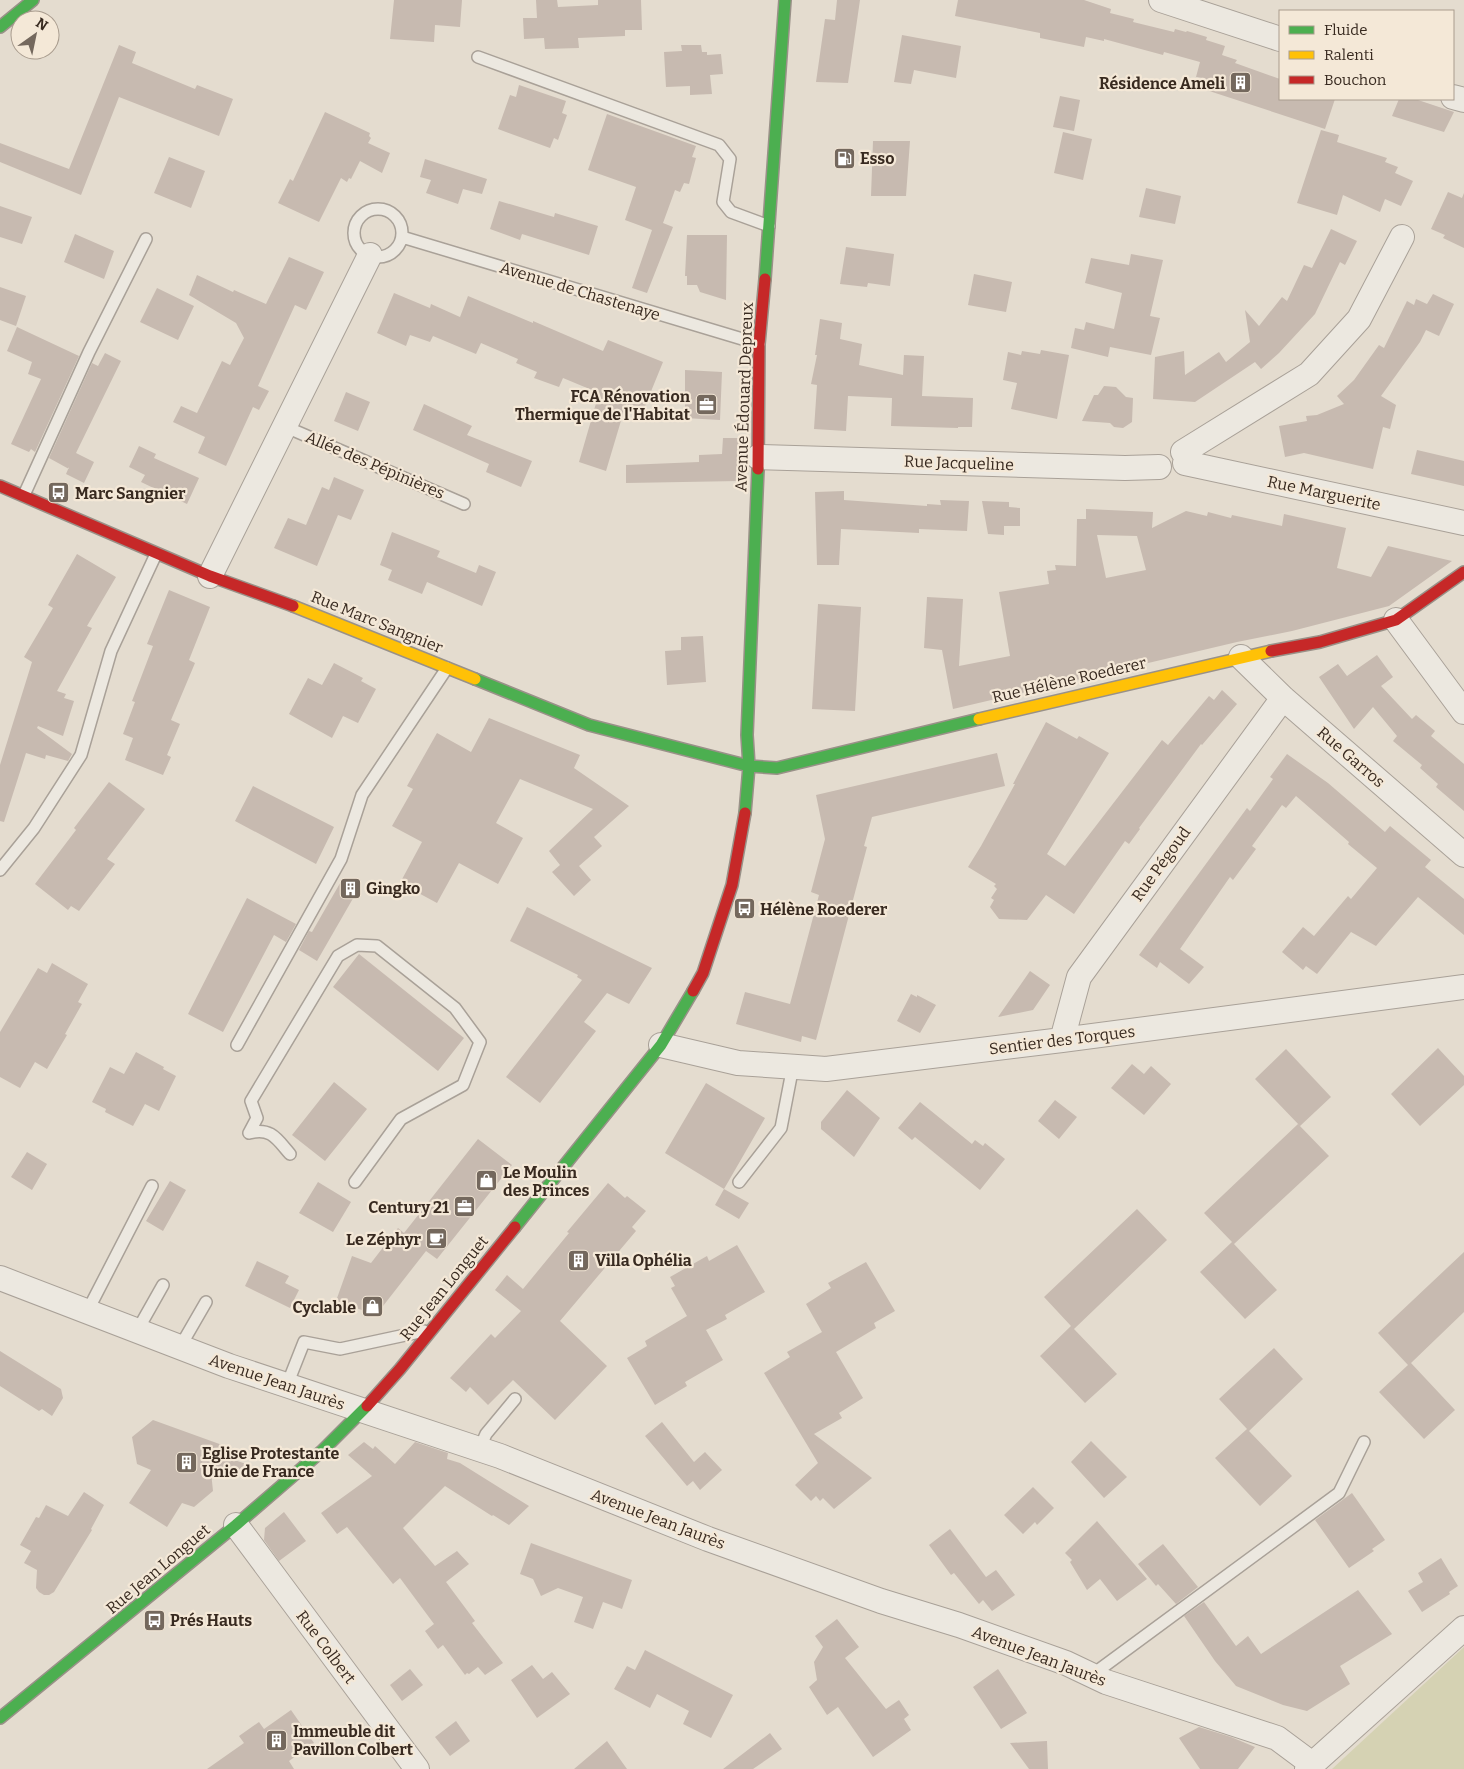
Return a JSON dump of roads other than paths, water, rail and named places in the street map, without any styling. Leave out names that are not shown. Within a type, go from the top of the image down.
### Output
[{"type":"street","points":[[0,27],[33,0]]},
{"type":"street","name":"Avenue Édouard Depreux","points":[[749,766],[747,735],[758,457],[759,344],[785,0]]},
{"type":"street","points":[[1161,0],[1279,40]]},
{"type":"street","points":[[1184,457],[1309,374],[1359,319],[1402,237]]},
{"type":"street","points":[[210,576],[286,427],[370,255]]},
{"type":"street","name":"Rue Marguerite","points":[[1160,467],[1158,458],[1162,450],[1170,446],[1179,448],[1184,457],[1464,523]]},
{"type":"street","name":"Rue Jacqueline","points":[[758,457],[1125,468],[1160,467]]},
{"type":"street","name":"Rue Marc Sangnier","points":[[4,491],[24,496],[210,576],[307,612],[589,725],[749,766]]},
{"type":"street","name":"Rue Hélène Roederer","points":[[749,766],[777,768],[1241,657],[1320,642],[1396,620],[1464,572]]},
{"type":"street","points":[[1396,620],[1464,712]]},
{"type":"street","name":"Rue Garros","points":[[1241,657],[1282,698],[1464,855]]},
{"type":"street","name":"Rue Pégoud","points":[[1062,1040],[1079,977],[1282,698]]},
{"type":"street","name":"Rue Jean Longuet","points":[[0,1718],[236,1525],[323,1450],[362,1411],[400,1369],[661,1045],[702,973],[732,885],[746,808],[749,766]]},
{"type":"street","name":"Sentier des Torques","points":[[661,1045],[738,1062],[826,1068],[1062,1040],[1464,987]]},
{"type":"street","name":"Avenue Jean Jaurès","points":[[0,1278],[180,1347],[362,1411],[500,1456],[708,1539],[881,1601],[959,1625],[1066,1663],[1106,1682],[1277,1738],[1310,1766]]},
{"type":"street","name":"Rue Colbert","points":[[236,1525],[417,1769]]},
{"type":"street","points":[[1310,1766],[1464,1628]]},
{"type":"lane","points":[[478,57],[719,145],[730,159],[723,202],[731,212],[769,226]]},
{"type":"lane","points":[[381,208],[395,215],[402,229],[402,237],[399,245],[387,255],[378,257],[370,255],[363,252],[358,246],[355,239],[356,223],[366,212],[381,208]]},
{"type":"lane","name":"Avenue de Chastenaye","points":[[402,237],[759,344]]},
{"type":"lane","points":[[24,496],[89,352],[146,239]]},
{"type":"lane","name":"Allée des Pépinières","points":[[286,427],[464,504]]},
{"type":"lane","points":[[0,870],[34,828],[81,755],[111,651],[156,554]]},
{"type":"lane","points":[[237,1045],[340,859],[362,795],[447,668]]},
{"type":"lane","points":[[290,1154],[272,1134],[260,1130],[249,1133],[257,1118],[251,1101],[338,956],[357,945],[377,946],[455,1008],[480,1042],[463,1085],[401,1119],[355,1182]]},
{"type":"lane","points":[[739,1182],[780,1128],[793,1066]]},
{"type":"lane","points":[[87,1312],[152,1186]]},
{"type":"lane","points":[[137,1331],[163,1285]]},
{"type":"lane","points":[[180,1347],[206,1302]]},
{"type":"lane","points":[[287,1385],[304,1342],[340,1349],[431,1330]]},
{"type":"lane","points":[[479,1450],[486,1434],[515,1399]]},
{"type":"lane","points":[[1092,1676],[1340,1493],[1364,1442]]},
{"type":"place","name":"Résidence Ameli","points":[[1241,83]]},
{"type":"place","name":"Esso","points":[[844,158]]},
{"type":"place","name":"FCA Rénovation Thermique de l'Habitat","points":[[706,405]]},
{"type":"place","name":"Marc Sangnier","points":[[59,493]]},
{"type":"place","name":"Gingko","points":[[350,888]]},
{"type":"place","name":"Hélène Roederer","points":[[744,909]]},
{"type":"place","name":"Le Moulin des Princes","points":[[487,1181]]},
{"type":"place","name":"Century 21","points":[[465,1207]]},
{"type":"place","name":"Le Zéphyr","points":[[437,1239]]},
{"type":"place","name":"Villa Ophélia","points":[[579,1260]]},
{"type":"place","name":"Cyclable","points":[[372,1307]]},
{"type":"place","name":"Eglise Protestante Unie de France","points":[[186,1462]]},
{"type":"place","name":"Prés Hauts","points":[[154,1620]]},
{"type":"place","name":"Immeuble dit Pavillon Colbert","points":[[277,1740]]}]
